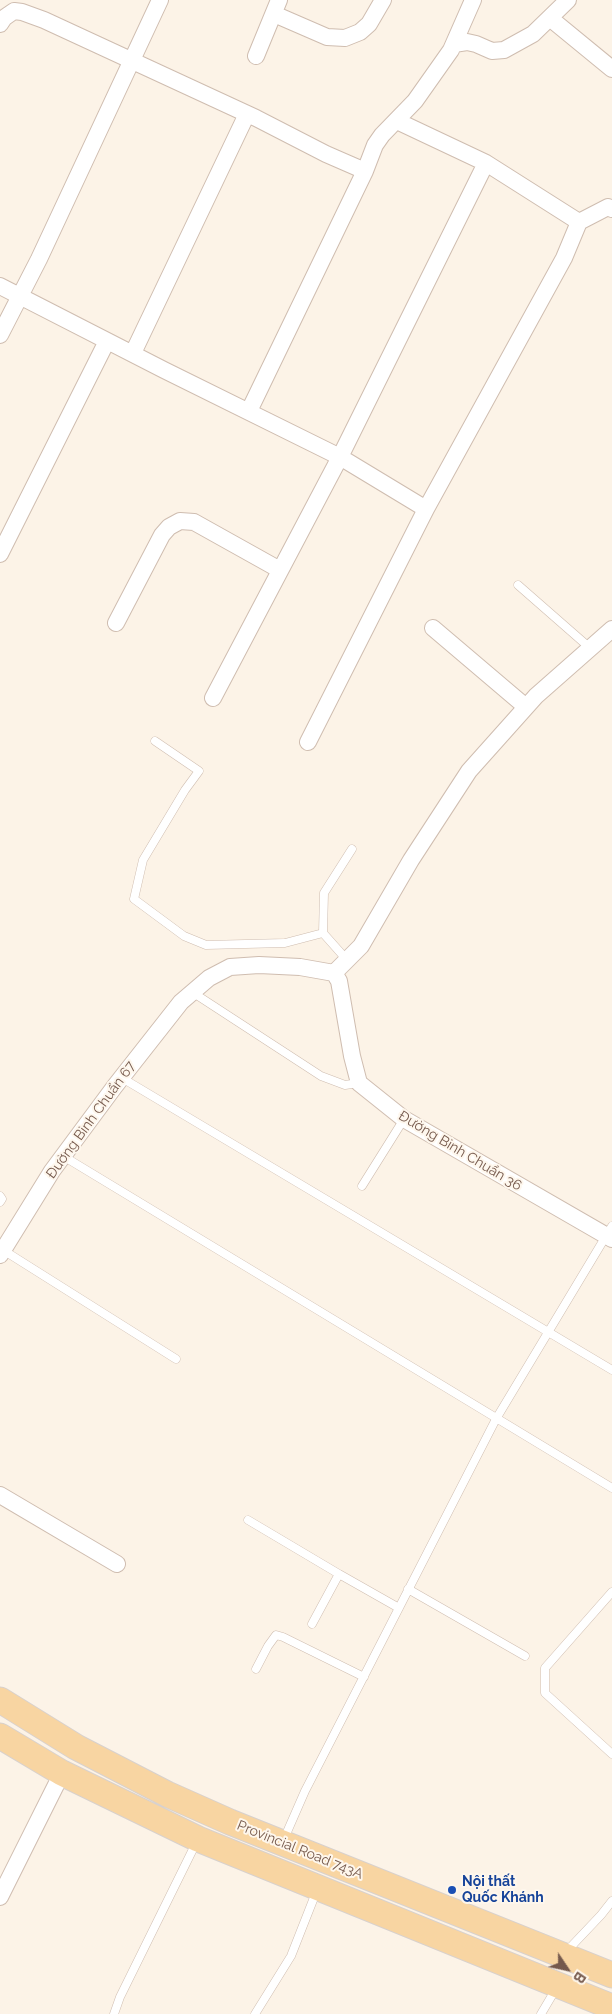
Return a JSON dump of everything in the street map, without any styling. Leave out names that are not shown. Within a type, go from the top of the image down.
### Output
[{"type":"main road","name":"Provincial Road 743A","points":[[0,1700],[76,1747],[138,1779],[230,1822],[612,1975]]},
{"type":"main road","name":"Provincial Road 743A","points":[[0,1736],[62,1774],[198,1839],[612,2007]]},
{"type":"street","points":[[0,335],[44,250],[160,0]]},
{"type":"street","points":[[256,56],[276,7],[327,37],[345,38],[360,32],[369,24],[384,0]]},
{"type":"street","points":[[249,411],[365,171],[375,145],[382,134],[415,101],[454,44],[473,0]]},
{"type":"street","points":[[454,44],[467,42],[492,51],[504,50],[533,34],[551,19],[568,0]]},
{"type":"street","points":[[0,24],[4,18],[14,11],[22,12],[131,60],[365,171]]},
{"type":"street","points":[[551,19],[612,69]]},
{"type":"street","points":[[133,353],[247,114]]},
{"type":"street","points":[[397,121],[486,163],[579,222]]},
{"type":"street","points":[[213,698],[340,457],[486,163]]},
{"type":"street","points":[[308,742],[426,509],[564,258],[579,222],[608,207],[612,209]]},
{"type":"street","points":[[0,286],[340,457],[426,509]]},
{"type":"street","points":[[0,554],[107,341]]},
{"type":"street","points":[[116,623],[162,535],[169,527],[180,521],[194,522],[280,570]]},
{"type":"street","points":[[433,628],[526,707]]},
{"type":"street","points":[[334,973],[361,946],[411,860],[469,771],[536,696],[612,629]]},
{"type":"street","points":[[192,992],[209,978],[230,967],[284,966],[334,973],[339,981],[352,1056],[359,1083]]},
{"type":"street","name":"Đường Bình Chuẩn 67","points":[[2,1252],[63,1156],[181,1002],[192,992]]},
{"type":"street","name":"Đường Bình Chuẩn 36","points":[[359,1083],[404,1119],[610,1234]]},
{"type":"street","points":[[0,1495],[116,1564]]},
{"type":"street","points":[[0,1897],[62,1774]]},
{"type":"lane","points":[[518,585],[590,648]]},
{"type":"lane","points":[[155,741],[199,771],[185,790],[143,860],[134,899],[184,936],[206,945],[285,943],[323,933]]},
{"type":"lane","points":[[347,960],[323,933],[324,892],[352,849]]},
{"type":"lane","points":[[192,992],[321,1076],[345,1085],[359,1083]]},
{"type":"lane","points":[[122,1078],[612,1370]]},
{"type":"lane","points":[[362,1186],[404,1119]]},
{"type":"lane","points":[[63,1156],[496,1420],[612,1488]]},
{"type":"lane","points":[[0,1196],[2,1199],[0,1202]]},
{"type":"lane","points":[[282,1842],[305,1791],[496,1420],[610,1234]]},
{"type":"lane","points":[[2,1252],[176,1359]]},
{"type":"lane","points":[[248,1520],[399,1608]]},
{"type":"lane","points":[[312,1624],[339,1574]]},
{"type":"lane","points":[[408,1589],[525,1656]]},
{"type":"lane","points":[[612,1592],[545,1668],[545,1676],[546,1693],[612,1754]]},
{"type":"lane","points":[[256,1669],[268,1646],[276,1636],[283,1637],[364,1677]]},
{"type":"lane","points":[[114,2014],[120,1997],[198,1839]]},
{"type":"lane","points":[[255,2014],[291,1956],[318,1888]]},
{"type":"lane","points":[[562,1955],[601,1916],[612,1900]]},
{"type":"lane","points":[[541,2014],[558,1985]]},
{"type":"place","name":"Nội thất Quốc Khánh","points":[[452,1890]]}]
